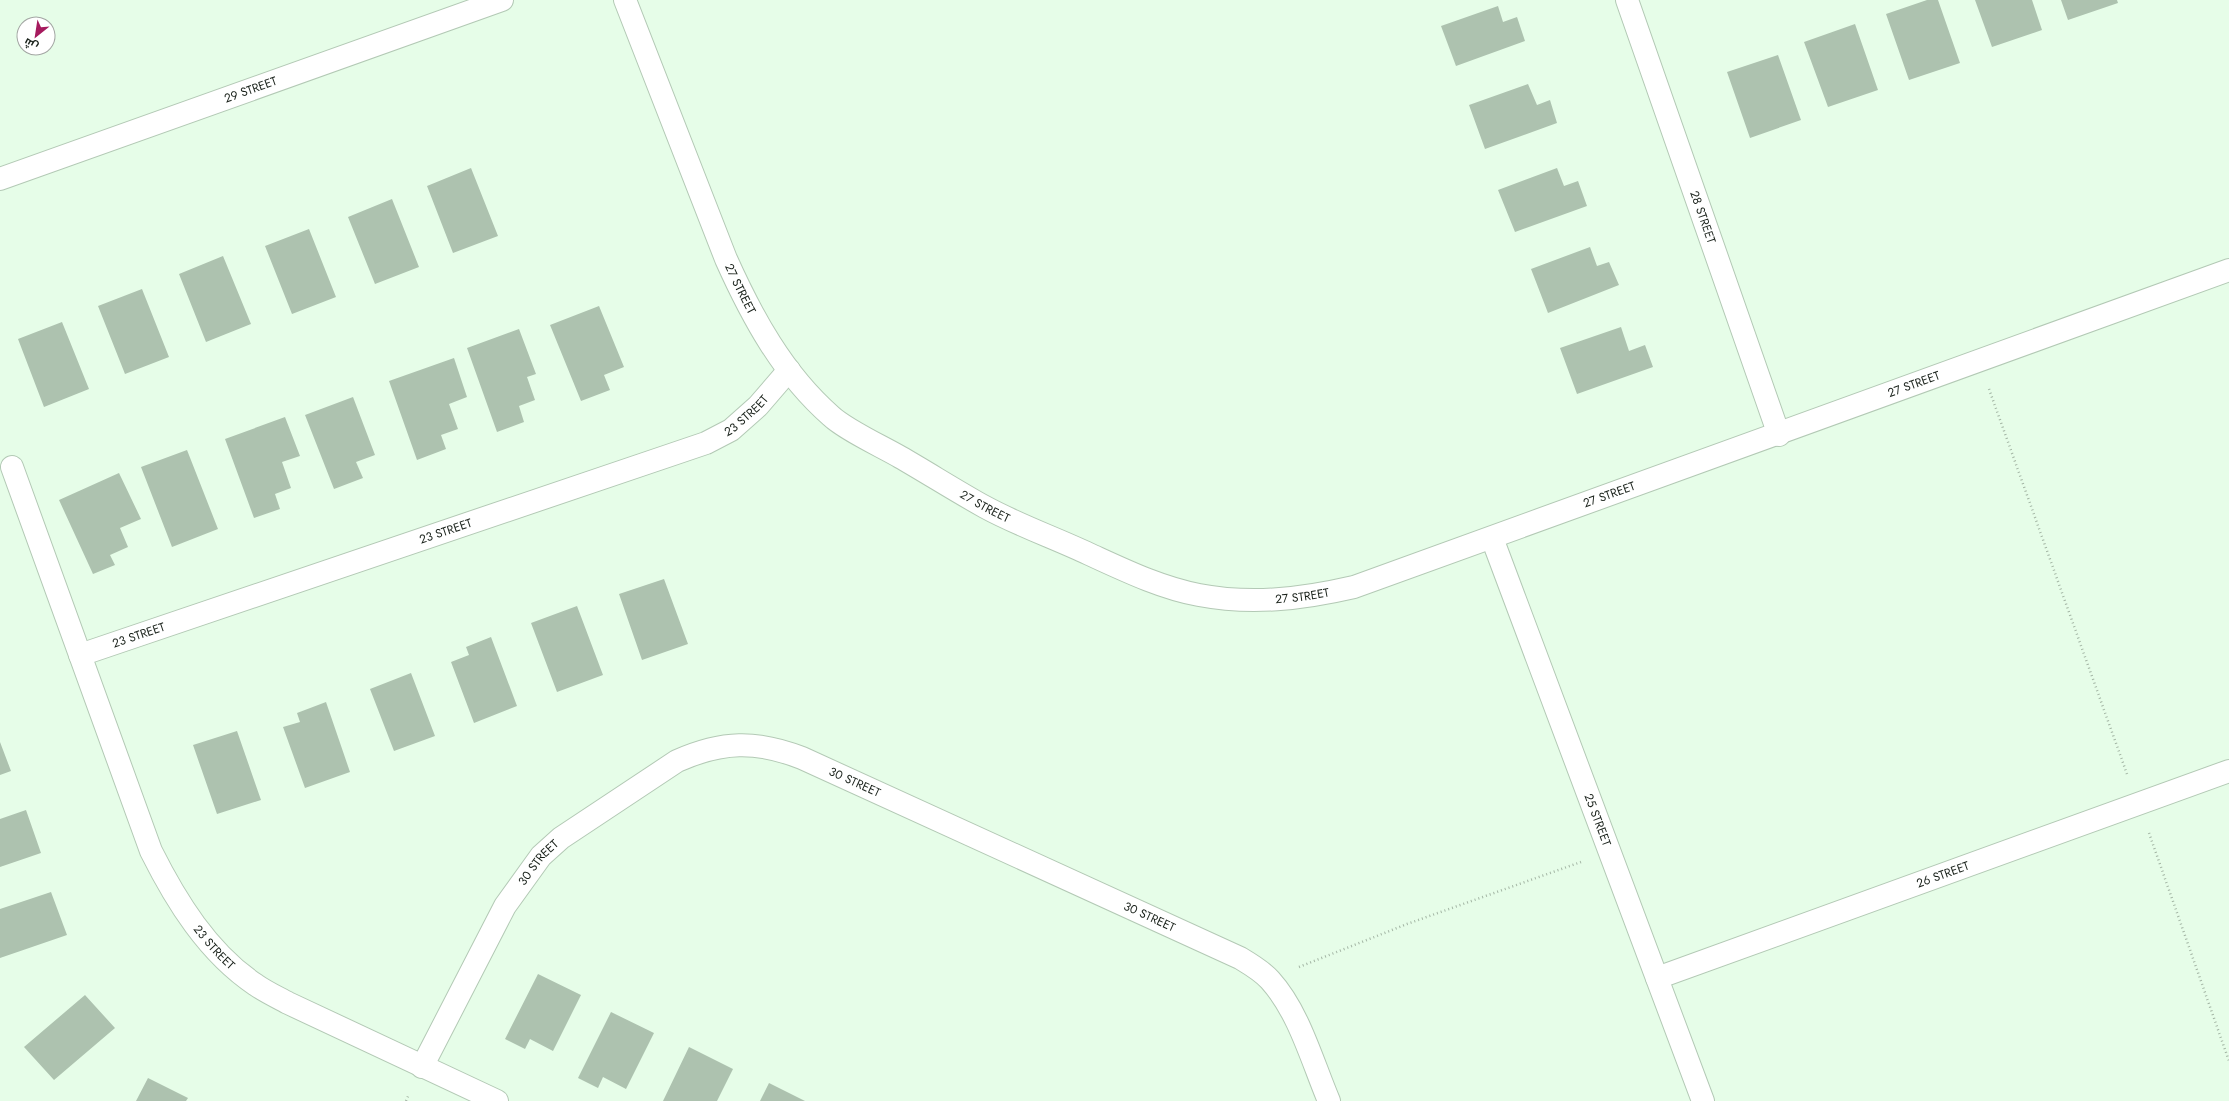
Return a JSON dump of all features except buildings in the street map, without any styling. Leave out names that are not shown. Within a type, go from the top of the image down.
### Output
[{"type":"street","name":"29 STREET","points":[[0,179],[502,0]]},
{"type":"street","name":"27 STREET","points":[[625,0],[726,259],[743,296],[763,333],[789,370],[832,418],[987,508],[1130,572],[1198,595],[1233,600],[1274,601],[1314,596],[1354,587],[1778,435],[2229,270]]},
{"type":"street","name":"28 STREET","points":[[1627,0],[1778,435]]},
{"type":"street","name":"23 STREET","points":[[80,655],[706,443],[731,430],[758,406],[789,370]]},
{"type":"street","name":"23 STREET","points":[[12,467],[151,850],[182,908],[201,933],[227,961],[256,985],[288,1003],[497,1101]]},
{"type":"street","name":"25 STREET","points":[[1492,538],[1703,1101]]},
{"type":"street","name":"30 STREET","points":[[422,1067],[504,906],[541,856],[561,838],[677,761],[697,752],[740,744],[768,747],[802,758],[1223,948],[1240,958],[1269,979],[1295,1021],[1329,1101]]},
{"type":"street","name":"26 STREET","points":[[1658,978],[2229,771]]},
{"type":"path","points":[[1979,362],[2138,803],[2229,1061]]},
{"type":"path","points":[[1269,979],[1407,924],[1610,851]]}]
